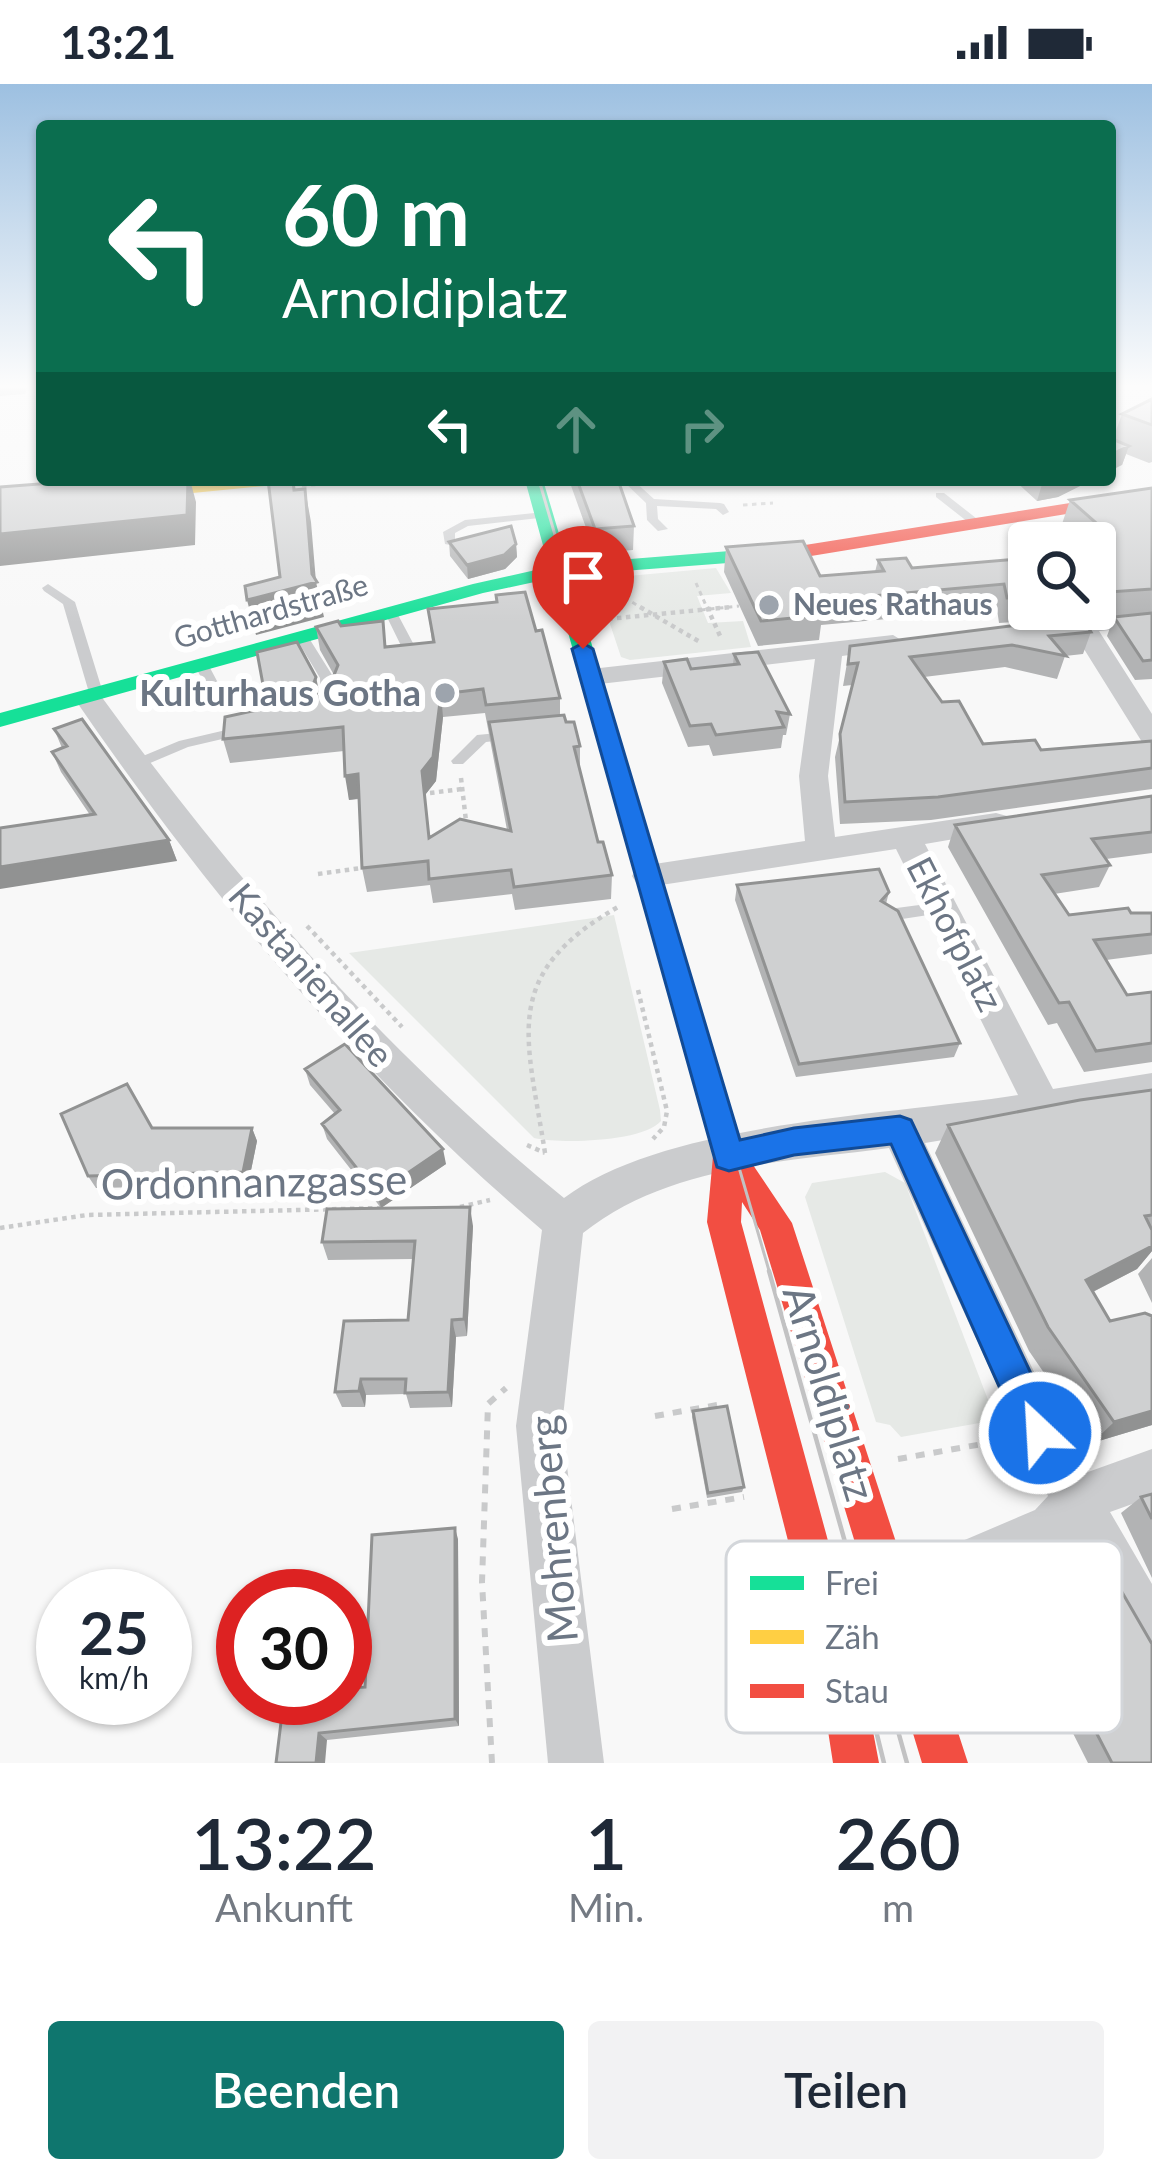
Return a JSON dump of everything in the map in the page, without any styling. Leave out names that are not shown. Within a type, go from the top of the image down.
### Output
[{"type":"main road","points":[[0,507],[213,486]]},
{"type":"main road","points":[[536,486],[591,677],[596,727],[660,874],[729,1156]]},
{"type":"main road","name":"Gotthardstraße","points":[[1,718],[560,571],[832,549],[1152,495]]},
{"type":"main road","name":"Arnoldiplatz","points":[[729,1156],[775,1223],[874,1541]]},
{"type":"main road","name":"Arnoldiplatz","points":[[729,1156],[724,1222],[808,1541]]},
{"type":"main road","name":"Arnoldiplatz","points":[[851,1733],[856,1763]]},
{"type":"main road","name":"Arnoldiplatz","points":[[936,1733],[946,1763]]},
{"type":"street","points":[[1116,621],[1152,619]]},
{"type":"street","points":[[1012,631],[1021,630]]},
{"type":"street","points":[[1085,630],[1152,736]]},
{"type":"street","points":[[591,677],[921,640]]},
{"type":"street","points":[[823,850],[816,830],[814,759],[830,650]]},
{"type":"street","name":"Kastanienallee","points":[[92,697],[136,764],[246,904],[420,1099],[518,1163],[564,1223]]},
{"type":"street","points":[[906,837],[1022,818]]},
{"type":"street","name":"Ekhofplatz","points":[[660,874],[906,837],[1042,1106]]},
{"type":"street","points":[[564,1223],[586,1200],[626,1180],[729,1156],[794,1142],[900,1130],[1152,1089]]},
{"type":"street","points":[[900,1130],[1040,1433],[1102,1541]]},
{"type":"street","name":"Mohrenberg","points":[[564,1223],[539,1426],[576,1763]]},
{"type":"street","points":[[1020,1541],[1052,1527],[1079,1499],[1152,1473]]},
{"type":"street","points":[[1122,1579],[1152,1634]]},
{"type":"lane","points":[[633,486],[650,502],[653,520],[662,529]]},
{"type":"lane","points":[[940,495],[977,524]]},
{"type":"lane","points":[[650,502],[720,506],[723,512]]},
{"type":"lane","points":[[452,544],[449,532],[465,523],[544,515]]},
{"type":"lane","points":[[48,588],[69,602],[92,697]]},
{"type":"lane","points":[[391,613],[415,660]]},
{"type":"lane","points":[[302,638],[331,691],[322,714],[307,718]]},
{"type":"lane","points":[[202,666],[218,696]]},
{"type":"lane","points":[[136,764],[184,744],[255,728]]},
{"type":"lane","points":[[458,761],[482,738],[526,734]]},
{"type":"lane","points":[[889,915],[942,908]]},
{"type":"path","points":[[745,505],[773,503]]},
{"type":"path","points":[[686,560],[731,660]]},
{"type":"path","points":[[605,587],[731,660]]},
{"type":"path","points":[[574,622],[740,606]]},
{"type":"path","points":[[458,761],[467,824]]},
{"type":"path","points":[[430,793],[462,789]]},
{"type":"path","points":[[318,874],[361,868]]},
{"type":"path","points":[[518,1163],[545,1153],[527,1019],[532,982],[572,938],[618,907]]},
{"type":"path","points":[[305,924],[412,1038]]},
{"type":"path","points":[[636,981],[667,1111],[664,1127],[652,1140]]},
{"type":"path","name":"Ordonnanzgasse","points":[[455,1208],[487,1202],[518,1163]]},
{"type":"path","name":"Ordonnanzgasse","points":[[0,1228],[62,1217],[394,1208]]},
{"type":"path","points":[[492,1763],[482,1582],[488,1404],[502,1390],[544,1371]]},
{"type":"path","points":[[655,1416],[723,1404]]},
{"type":"path","points":[[880,1462],[1040,1433]]},
{"type":"path","points":[[672,1509],[748,1496]]},
{"type":"shaded area","points":[[716,568],[731,593],[697,596],[708,623],[743,621],[751,647],[630,660],[621,657],[595,579]]},
{"type":"shaded area","points":[[614,915],[661,1121],[620,1137],[534,1138],[349,953]]},
{"type":"shaded area","points":[[885,1172],[905,1183],[990,1405],[985,1422],[901,1437],[890,1425],[876,1422],[805,1197],[812,1183]]},
{"type":"building","points":[[188,486],[187,515],[0,534],[0,487]]},
{"type":"building","points":[[269,486],[294,486],[294,490],[305,489],[312,574],[317,582],[247,600],[245,586],[280,577]]},
{"type":"building","points":[[579,486],[620,486],[634,526],[595,529]]},
{"type":"building","points":[[1152,488],[1152,589],[1116,592],[1116,522],[1095,522],[1070,500]]},
{"type":"building","points":[[511,526],[516,544],[504,555],[467,565],[449,542]]},
{"type":"building","points":[[803,541],[820,576],[884,571],[878,560],[906,558],[912,568],[1008,560],[1008,598],[1004,584],[816,601],[823,615],[761,621],[726,547]]},
{"type":"building","points":[[525,592],[536,631],[542,630],[560,698],[486,705],[483,689],[441,694],[433,757],[422,771],[429,838],[460,819],[511,831],[489,722],[564,715],[566,722],[574,722],[580,746],[574,747],[598,842],[603,842],[612,875],[514,887],[511,870],[429,879],[428,861],[362,868],[358,774],[345,776],[343,727],[223,739],[225,717],[326,695],[338,665],[316,627],[338,621],[341,626],[383,621],[385,647],[434,642],[428,609],[497,602],[496,595]]},
{"type":"building","points":[[1152,613],[1152,660],[1143,661],[1116,617]]},
{"type":"building","points":[[1008,626],[1008,630],[1090,630],[1049,636],[1066,656],[1012,645],[910,657],[942,702],[959,701],[983,744],[1035,740],[1041,750],[1152,741],[1152,768],[938,797],[845,802],[840,734],[858,663],[848,664],[850,646]]},
{"type":"building","points":[[297,642],[316,677],[310,693],[266,701],[257,652]]},
{"type":"building","points":[[758,652],[790,714],[777,712],[784,727],[716,735],[711,724],[690,726],[664,662],[687,659],[691,669],[739,664],[734,654]]},
{"type":"building","points":[[82,719],[169,840],[0,867],[0,828],[95,814],[52,752],[67,746],[54,729]]},
{"type":"building","points":[[1152,796],[1152,832],[1092,839],[1110,865],[1042,875],[1069,915],[1128,908],[1131,913],[1152,913],[1152,934],[1094,940],[1127,995],[1152,992],[1152,1043],[1096,1051],[1069,1002],[1059,1003],[955,825]]},
{"type":"building","points":[[879,869],[889,892],[881,901],[898,911],[960,1043],[799,1064],[737,885]]},
{"type":"building","points":[[345,1044],[443,1149],[377,1194],[322,1124],[340,1110],[305,1069]]},
{"type":"building","points":[[127,1084],[152,1128],[252,1128],[243,1172],[88,1176],[61,1114]]},
{"type":"building","points":[[1152,1090],[1152,1215],[1145,1216],[1152,1230],[1152,1246],[1086,1280],[1110,1321],[1145,1313],[1152,1316],[1152,1411],[1114,1422],[1048,1327],[948,1125]]},
{"type":"building","points":[[470,1207],[464,1319],[452,1320],[448,1392],[405,1393],[406,1379],[361,1379],[359,1391],[335,1392],[344,1321],[408,1320],[415,1241],[322,1242],[327,1209]]},
{"type":"building","points":[[727,1406],[744,1487],[708,1493],[693,1411]]},
{"type":"building","points":[[1152,1494],[1152,1519],[1141,1497]]},
{"type":"building","points":[[455,1528],[455,1719],[319,1733],[316,1763],[276,1763],[281,1725],[372,1725],[372,1535]]},
{"type":"building","points":[[1122,1592],[1152,1644],[1152,1763],[1112,1763],[1096,1733],[1122,1733]]},
{"type":"tram line","points":[[541,486],[770,1274]]},
{"type":"tram line","points":[[769,1271],[845,1541]]},
{"type":"tram line","points":[[877,1733],[884,1763]]},
{"type":"tram line","points":[[899,1733],[907,1763]]},
{"type":"traffic: fast","points":[[536,486],[729,1156],[740,1172]]},
{"type":"traffic: fast","points":[[0,720],[480,588],[563,570],[805,551]]},
{"type":"traffic: slow","points":[[0,507],[214,486]]},
{"type":"traffic: jam","points":[[805,551],[1152,495]]},
{"type":"traffic: jam","points":[[729,1156],[724,1222],[808,1541]]},
{"type":"traffic: jam","points":[[740,1172],[775,1223],[875,1541]]},
{"type":"traffic: jam","points":[[851,1733],[856,1763]]},
{"type":"traffic: jam","points":[[936,1733],[945,1763]]},
{"type":"place","name":"Neues Rathaus","points":[[769,605]]},
{"type":"place","name":"Kulturhaus Gotha","points":[[445,693]]},
{"type":"route","points":[[583,649],[729,1156],[794,1142],[900,1130],[1040,1433]]}]
